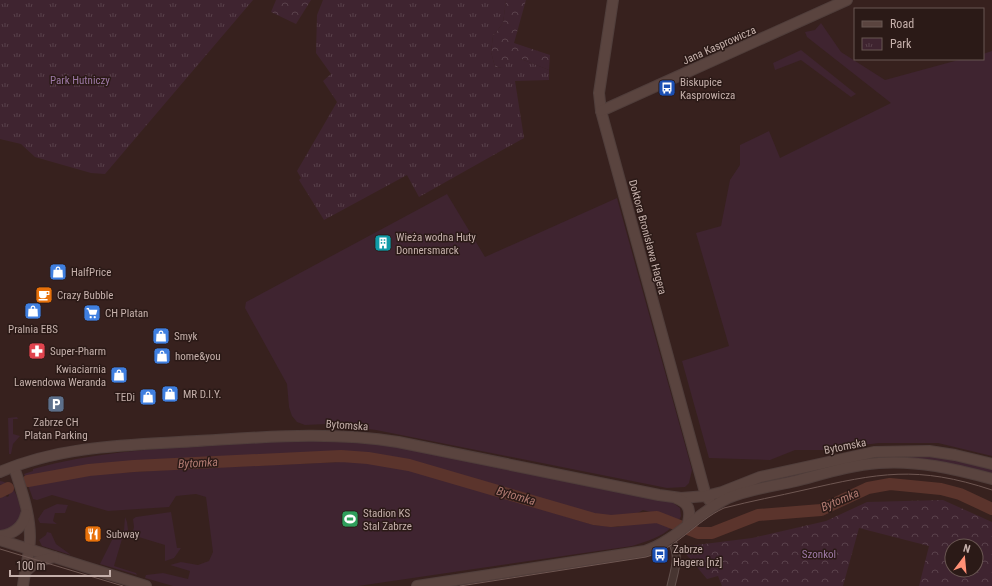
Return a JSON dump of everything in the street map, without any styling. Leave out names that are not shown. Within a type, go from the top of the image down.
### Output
[{"type":"street","name":"Doktora Bronisława Hagera","points":[[613,0],[599,93],[601,111],[706,496]]},
{"type":"street","name":"Jana Kasprowicza","points":[[601,111],[846,0]]},
{"type":"street","name":"Bytomska","points":[[0,472],[50,456],[109,447],[281,436],[336,435],[398,442],[676,497],[688,498],[722,492],[760,477],[874,452],[929,451],[955,455],[992,464]]},
{"type":"street","name":"Bytomska","points":[[423,586],[637,553],[655,548],[719,502],[749,492],[878,463],[902,462],[927,464],[992,478]]},
{"type":"street","points":[[14,467],[27,512],[30,529],[29,548],[23,586]]},
{"type":"street","points":[[688,498],[696,492],[701,477]]},
{"type":"street","points":[[706,496],[709,500],[719,502]]},
{"type":"street","name":"Bytomska","points":[[691,521],[701,507],[706,496]]},
{"type":"street","points":[[676,497],[684,501],[687,505],[690,511],[691,521]]},
{"type":"street","points":[[0,536],[10,534],[19,528],[25,520],[27,512]]},
{"type":"street","points":[[672,536],[677,550],[672,586]]},
{"type":"street","points":[[0,541],[29,548],[146,586]]},
{"type":"street","points":[[0,541],[18,550],[22,558],[25,572]]},
{"type":"street","points":[[25,572],[36,562],[56,557]]},
{"type":"green space","name":"Park Hutniczy","points":[[0,0],[253,0],[105,174],[91,173],[35,157],[21,144],[0,139]]},
{"type":"green space","points":[[276,0],[311,0],[296,24],[271,12]]},
{"type":"green space","points":[[323,0],[506,0],[503,23],[493,36],[491,52],[495,67],[502,68],[508,60],[521,59],[549,70],[549,80],[515,81],[524,138],[419,197],[407,175],[324,220],[299,180],[301,178],[297,171],[337,102],[323,81],[331,74],[316,53],[317,15]]},
{"type":"green space","points":[[506,0],[526,0],[514,43],[550,55],[549,70],[521,59],[502,68],[495,67],[491,52],[493,36],[503,23]]},
{"type":"green space","points":[[821,23],[841,52],[885,80],[958,60],[984,60],[984,54],[992,51],[992,456],[938,443],[879,443],[823,450],[795,450],[770,460],[709,458],[682,361],[729,346],[696,233],[721,226],[730,180],[740,165],[740,145],[769,131],[780,158],[891,103],[807,37],[805,32],[815,30]]},
{"type":"green space","points":[[801,50],[856,94],[851,97],[801,60],[775,70],[773,63]]},
{"type":"green space","points":[[447,194],[485,257],[617,198],[692,470],[689,483],[685,487],[667,488],[376,430],[326,424],[305,425],[297,422],[292,416],[289,407],[287,384],[245,308],[246,302]]},
{"type":"green space","points":[[17,417],[18,419],[13,419],[13,434],[20,436],[13,444],[11,454],[9,454],[8,418]]},
{"type":"green space","points":[[338,439],[389,445],[672,502],[680,508],[681,516],[679,520],[643,510],[631,516],[621,518],[598,517],[430,467],[385,456],[339,454],[106,466],[82,468],[26,478],[24,474],[33,471],[33,469],[54,464],[120,452],[207,445]]},
{"type":"green space","points":[[896,454],[946,457],[992,468],[992,475],[923,460],[746,489],[761,480],[855,459]]},
{"type":"green space","points":[[363,461],[404,468],[594,525],[617,527],[649,519],[672,527],[658,537],[632,546],[358,586],[173,586],[145,578],[146,575],[163,573],[188,579],[190,571],[170,565],[181,562],[198,565],[209,561],[213,552],[206,497],[196,494],[176,496],[169,507],[108,511],[52,495],[37,500],[33,499],[28,485],[100,474]]},
{"type":"green space","points":[[0,481],[5,482],[13,489],[19,503],[21,513],[14,525],[0,531],[0,496],[4,494],[7,497],[9,496],[6,485],[2,486],[1,484],[0,488]]},
{"type":"green space","name":"Szonkol","points":[[943,500],[992,522],[992,586],[919,586],[929,546],[859,528],[843,586],[722,586],[718,576],[707,579],[680,547],[752,538],[826,521],[867,502]]},
{"type":"green space","points":[[57,504],[68,505],[65,513],[55,513],[53,521],[57,524],[40,523],[38,519],[44,510]]},
{"type":"green space","points":[[171,512],[177,548],[181,548],[174,558],[165,561],[165,545],[132,535],[134,527],[133,519],[136,517]]},
{"type":"green space","points":[[125,517],[128,530],[122,539],[114,566],[136,573],[137,575],[100,564],[112,540],[124,530]]},
{"type":"green space","points":[[47,532],[51,533],[56,544],[71,555],[42,546],[39,540],[46,535]]},
{"type":"waterway","name":"Bytomka","points":[[28,481],[89,470],[134,466],[341,456],[368,458],[409,465],[594,519],[611,521],[657,517],[698,533],[712,533],[758,515],[821,510],[868,488],[890,484],[941,489],[960,494],[992,509]]},
{"type":"waterway","name":"Bytomka","points":[[0,492],[8,488]]},
{"type":"tram line","points":[[460,586],[646,557],[667,548],[704,520],[724,508],[854,479],[898,474],[919,475],[942,477],[992,490]]},
{"type":"tram line","points":[[0,549],[123,586]]},
{"type":"place","name":"Biskupice Kasprowicza","points":[[667,88]]},
{"type":"place","name":"Wieża wodna Huty Donnersmarck","points":[[383,243]]},
{"type":"place","name":"HalfPrice","points":[[58,272]]},
{"type":"place","name":"Crazy Bubble","points":[[44,295]]},
{"type":"place","name":"Pralnia EBS","points":[[33,311]]},
{"type":"place","name":"CH Platan","points":[[92,313]]},
{"type":"place","name":"Smyk","points":[[161,336]]},
{"type":"place","name":"Super-Pharm","points":[[37,351]]},
{"type":"place","name":"home&you","points":[[162,356]]},
{"type":"place","name":"Kwiaciarnia Lawendowa Weranda","points":[[119,375]]},
{"type":"place","name":"MR D.I.Y.","points":[[170,394]]},
{"type":"place","name":"TEDi","points":[[148,397]]},
{"type":"place","name":"Zabrze CH Platan Parking","points":[[56,404]]},
{"type":"place","name":"Stadion KS Stal Zabrze","points":[[350,519]]},
{"type":"place","name":"Subway","points":[[93,534]]},
{"type":"place","name":"Zabrze Hagera [nż]","points":[[660,555]]}]
